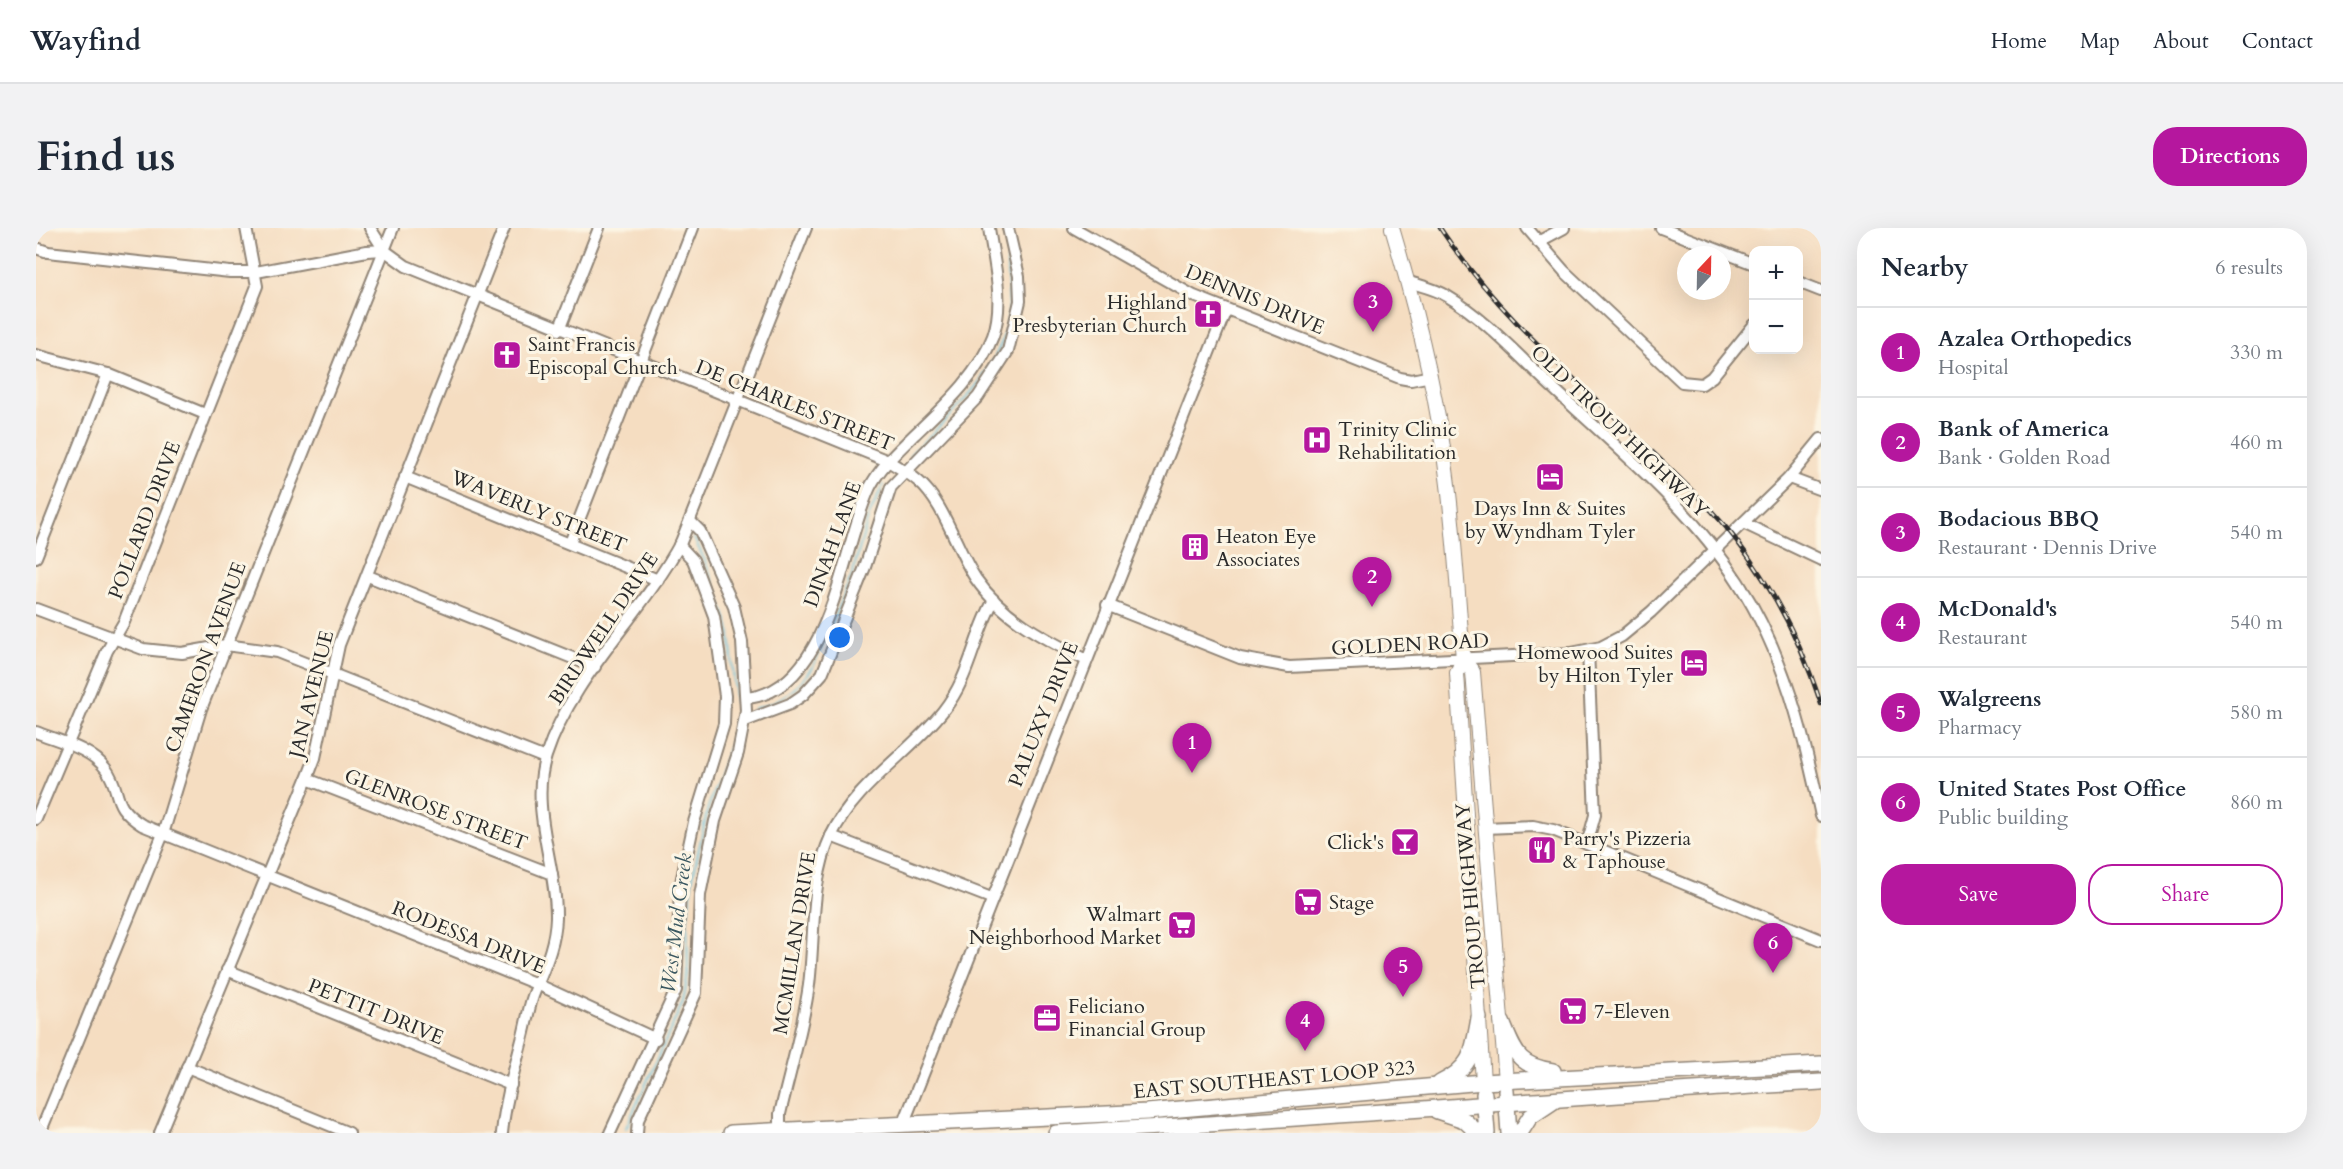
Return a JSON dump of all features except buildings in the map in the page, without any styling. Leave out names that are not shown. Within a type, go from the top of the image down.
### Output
[{"type":"highway","points":[[1433,1086],[1455,1075],[1469,1061],[1479,1018]]},
{"type":"highway","points":[[1502,1022],[1513,1048],[1524,1062],[1536,1069],[1577,1075]]},
{"type":"highway","name":"EAST SOUTHEAST LOOP 323","points":[[731,1133],[901,1129],[1147,1112],[1577,1075],[1821,1064]]},
{"type":"highway","name":"TROUP HIGHWAY","points":[[1506,1081],[1509,1133]]},
{"type":"highway","name":"TROUP HIGHWAY","points":[[1483,1082],[1487,1133]]},
{"type":"highway","name":"EAST SOUTHEAST LOOP 323","points":[[1056,1133],[1226,1128],[1507,1101],[1821,1082]]},
{"type":"highway","points":[[1520,1133],[1533,1114],[1560,1099]]},
{"type":"highway","points":[[1426,1108],[1464,1120],[1478,1133]]},
{"type":"main road","name":"TROUP HIGHWAY","points":[[1392,228],[1409,282],[1431,376],[1447,475],[1463,659],[1457,673],[1483,1082]]},
{"type":"main road","name":"TROUP HIGHWAY","points":[[1463,659],[1473,672],[1506,1081]]},
{"type":"street","name":"POLLARD DRIVE","points":[[36,819],[66,744],[113,638],[123,622],[257,286],[246,228]]},
{"type":"street","name":"DE CHARLES STREET","points":[[370,228],[384,250],[406,266],[559,330],[888,461],[920,481],[935,502],[977,579],[994,600],[1039,636],[1086,660]]},
{"type":"street","name":"CAMERON AVENUE","points":[[40,1133],[163,834],[197,721],[393,228]]},
{"type":"street","name":"JAN AVENUE","points":[[160,1133],[315,758],[339,645],[504,228]]},
{"type":"street","points":[[559,330],[599,228]]},
{"type":"street","points":[[570,543],[693,228]]},
{"type":"street","name":"BIRDWELL DRIVE","points":[[502,1133],[511,1085],[533,997],[547,965],[555,929],[552,874],[542,796],[545,758],[575,696],[658,580],[679,545],[735,399],[806,228]]},
{"type":"street","name":"DINAH LANE","points":[[746,698],[769,694],[785,685],[798,672],[809,655],[844,571],[862,506],[877,474],[960,390],[985,355],[993,334],[999,299],[989,228]]},
{"type":"street","name":"DINAH LANE","points":[[745,721],[797,699],[822,674],[865,567],[891,488],[978,398],[1008,351],[1020,302],[1018,276],[1008,228]]},
{"type":"street","name":"DENNIS DRIVE","points":[[1074,228],[1184,291],[1226,310],[1400,378],[1411,380],[1431,376]]},
{"type":"street","points":[[1527,228],[1564,271],[1682,382],[1702,384],[1712,377],[1749,331]]},
{"type":"street","points":[[1538,242],[1564,228]]},
{"type":"street","points":[[1661,228],[1749,262]]},
{"type":"street","points":[[36,248],[230,273],[256,272],[384,250]]},
{"type":"street","name":"OLD TROUP HIGHWAY","points":[[1409,282],[1444,294],[1483,324],[1621,451],[1714,550],[1737,581],[1775,654],[1799,717],[1821,816]]},
{"type":"street","points":[[1803,284],[1821,291]]},
{"type":"street","name":"PALUXY DRIVE","points":[[901,1129],[1226,310]]},
{"type":"street","points":[[36,355],[108,374],[205,414]]},
{"type":"street","points":[[36,557],[108,374]]},
{"type":"street","name":"GOLDEN ROAD","points":[[1107,605],[1240,658],[1261,663],[1321,667],[1571,653],[1588,650],[1622,636],[1789,478],[1821,439]]},
{"type":"street","name":"WAVERLY STREET","points":[[405,477],[658,580]]},
{"type":"street","points":[[1789,478],[1821,490]]},
{"type":"street","points":[[637,1133],[638,1120],[696,993],[700,895],[715,821],[738,753],[745,721],[746,698],[742,642],[734,607],[700,531],[690,521]]},
{"type":"street","points":[[1743,523],[1821,560]]},
{"type":"street","points":[[1695,528],[1709,535],[1727,538]]},
{"type":"street","points":[[610,1133],[656,1039],[676,990],[680,887],[694,822],[720,745],[725,713],[722,664],[714,616],[693,560],[679,545]]},
{"type":"street","points":[[368,576],[596,667]]},
{"type":"street","name":"MCMILLAN DRIVE","points":[[780,1131],[780,1114],[808,986],[821,868],[831,836],[855,799],[935,720],[958,691],[970,666],[983,619],[994,600]]},
{"type":"street","points":[[36,609],[143,649],[168,653],[201,651],[226,645],[277,652],[545,758]]},
{"type":"street","points":[[1587,844],[1595,815],[1588,650]]},
{"type":"street","name":"RODESSA DRIVE","points":[[36,732],[86,753],[104,766],[111,777],[117,799],[132,819],[163,834],[539,985],[656,1039]]},
{"type":"street","name":"GLENROSE STREET","points":[[307,779],[552,874]]},
{"type":"street","points":[[1485,828],[1533,826],[1553,830],[1821,940]]},
{"type":"street","points":[[831,836],[991,898]]},
{"type":"street","name":"PETTIT DRIVE","points":[[227,970],[511,1085]]},
{"type":"street","points":[[187,1067],[349,1133]]},
{"type":"waterway","points":[[910,455],[970,394],[994,359],[1003,339],[1008,319],[1008,259]]},
{"type":"waterway","points":[[754,709],[773,703],[795,689],[812,669],[852,575],[868,518],[883,485]]},
{"type":"waterway","name":"West Mud Creek","points":[[626,1128],[683,1002],[688,974],[687,921],[692,880],[708,808],[732,739],[737,714],[729,627],[705,561],[694,538]]},
{"type":"railway","points":[[1440,228],[1485,288],[1510,316],[1690,489],[1733,536],[1773,595],[1795,637],[1821,704]]},
{"type":"place","name":"Highland Presbyterian Church","points":[[1208,314]]},
{"type":"place","name":"Bodacious BBQ","points":[[1373,332]]},
{"type":"place","name":"Saint Francis Episcopal Church","points":[[507,355]]},
{"type":"place","name":"Trinity Clinic Rehabilitation","points":[[1317,440]]},
{"type":"place","name":"Days Inn & Suites by Wyndham Tyler","points":[[1550,477]]},
{"type":"place","name":"Heaton Eye Associates","points":[[1195,547]]},
{"type":"place","name":"Bank of America","points":[[1372,607]]},
{"type":"place","name":"Homewood Suites by Hilton Tyler","points":[[1694,663]]},
{"type":"place","name":"Azalea Orthopedics","points":[[1192,773]]},
{"type":"place","name":"Click's","points":[[1405,842]]},
{"type":"place","name":"Parry's Pizzeria & Taphouse","points":[[1542,850]]},
{"type":"place","name":"Stage","points":[[1308,902]]},
{"type":"place","name":"Walmart Neighborhood Market","points":[[1182,925]]},
{"type":"place","name":"United States Post Office","points":[[1773,973]]},
{"type":"place","name":"Walgreens","points":[[1403,997]]},
{"type":"place","name":"7-Eleven","points":[[1573,1011]]},
{"type":"place","name":"Feliciano Financial Group","points":[[1047,1018]]},
{"type":"place","name":"McDonald's","points":[[1305,1051]]}]
